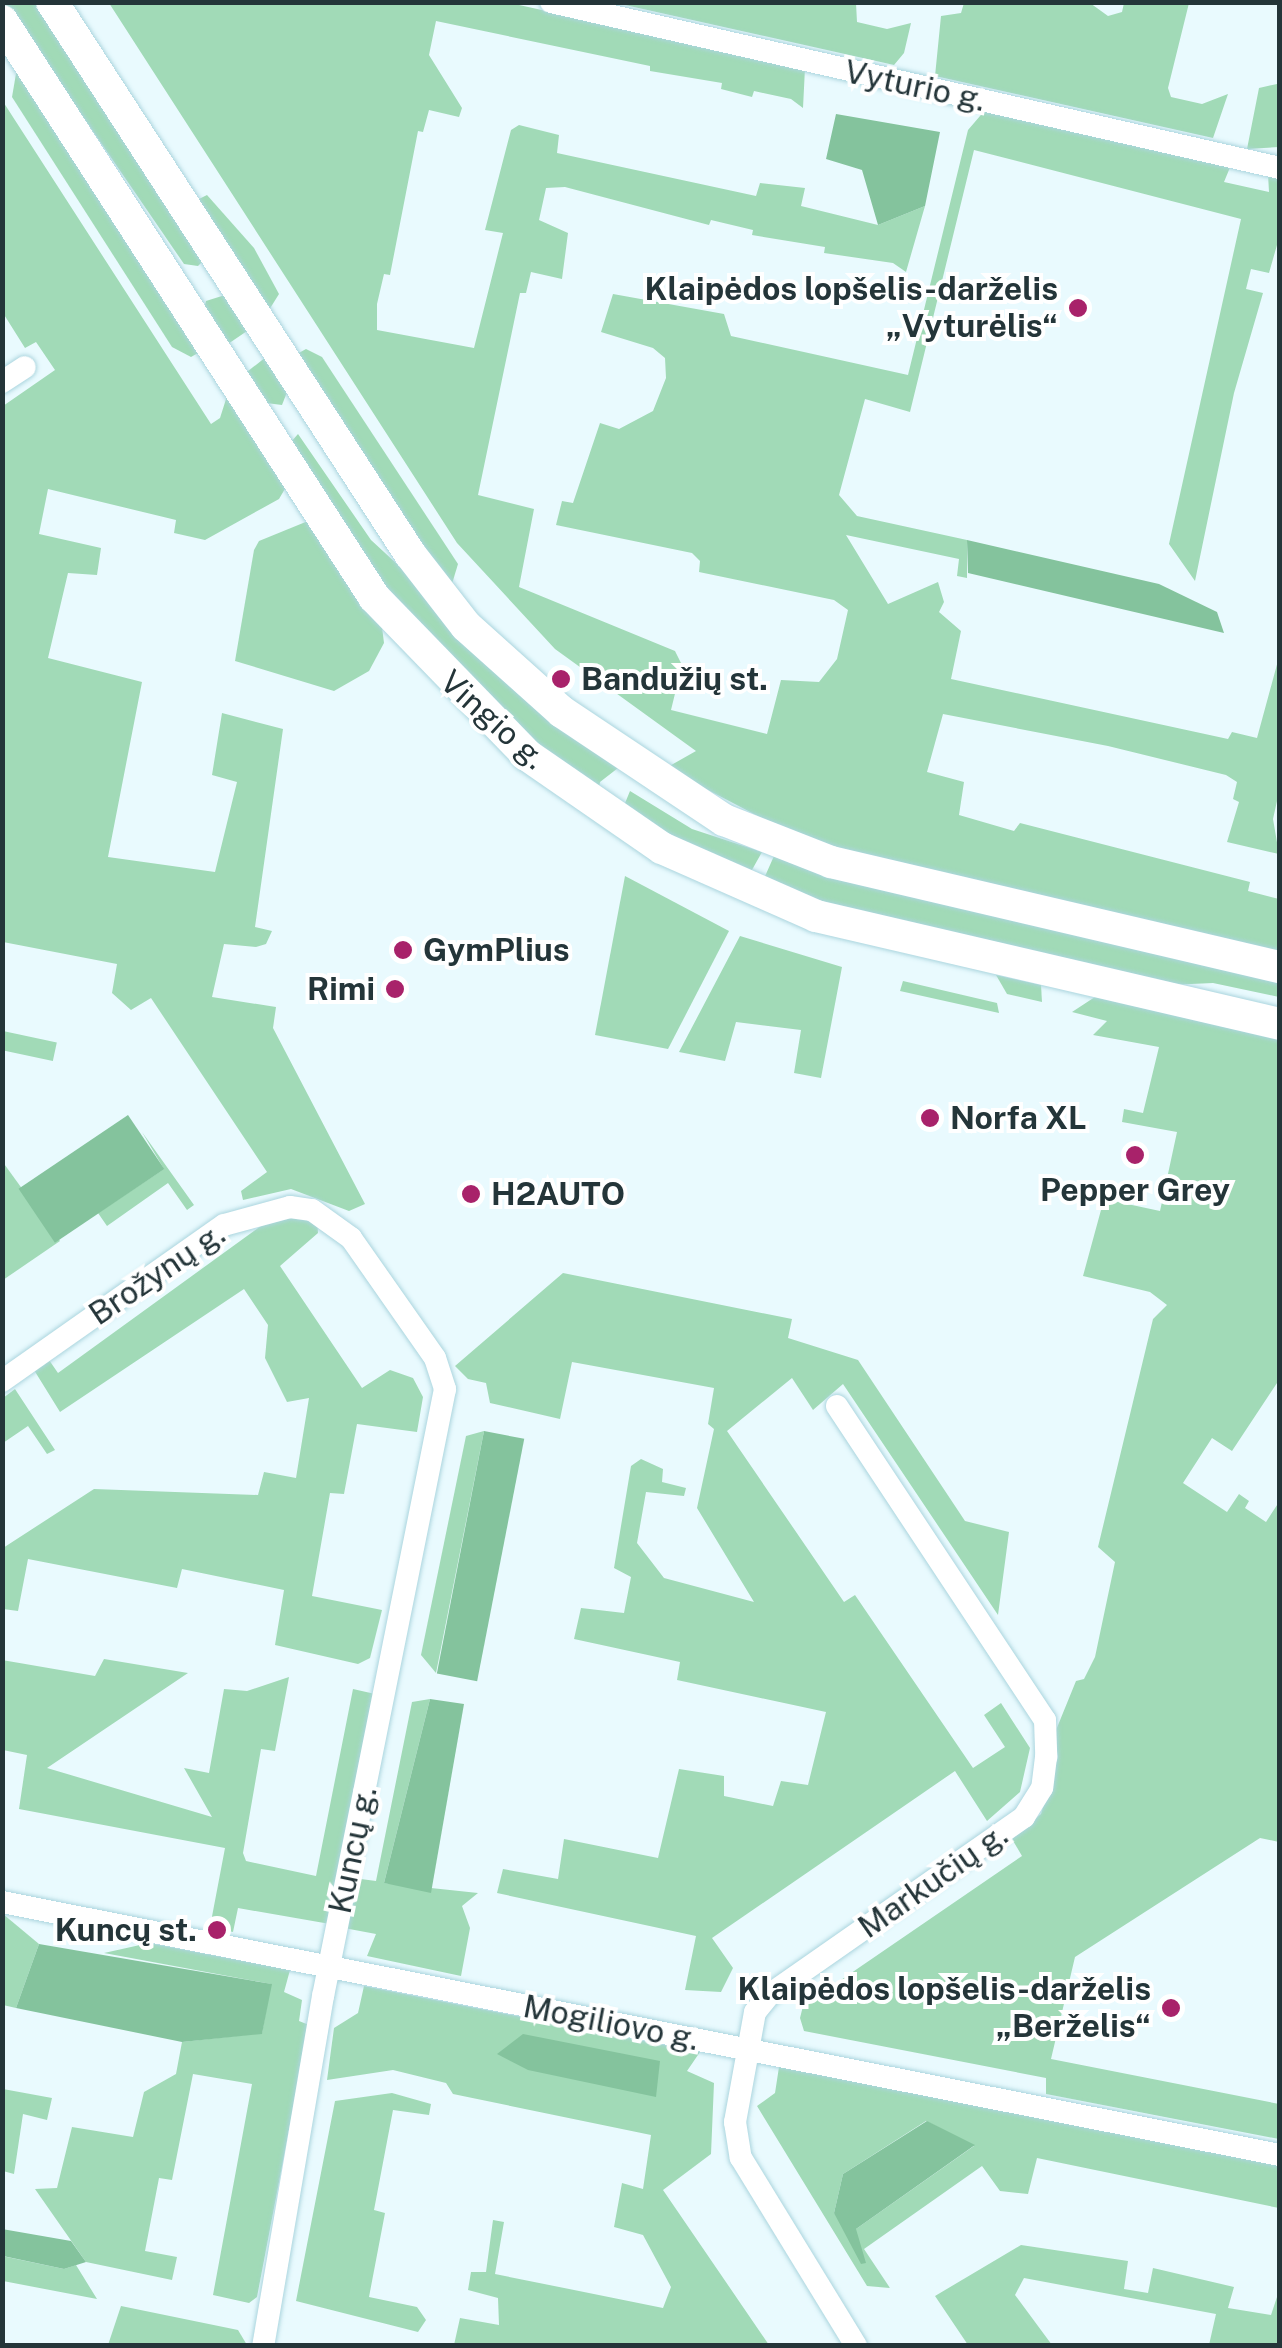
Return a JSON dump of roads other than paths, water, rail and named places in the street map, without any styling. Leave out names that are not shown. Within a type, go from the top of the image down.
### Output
[{"type":"main road","name":"Vingio g.","points":[[52,2],[410,554],[466,626],[512,671],[644,772],[724,820],[832,862],[1280,967]]},
{"type":"main road","name":"Vingio g.","points":[[2,20],[374,597],[432,664],[528,755],[698,868],[816,916],[1280,1024]]},
{"type":"main road","points":[[177,295],[225,264]]},
{"type":"main road","points":[[264,431],[311,400]]},
{"type":"main road","points":[[612,814],[623,782],[644,772]]},
{"type":"street","name":"Vyturio g.","points":[[551,2],[1280,168]]},
{"type":"street","points":[[2,382],[25,367]]},
{"type":"street","name":"Brožynų g.","points":[[2,1382],[224,1225],[290,1206],[312,1210],[351,1238],[435,1358]]},
{"type":"street","name":"Kuncų g.","points":[[263,2346],[329,1967],[444,1412],[435,1358]]},
{"type":"street","name":"Markučių g.","points":[[838,1406],[1045,1720],[1042,1788],[1024,1818],[769,1996],[755,2012],[735,2122],[741,2158],[856,2346]]},
{"type":"street","name":"Mogiliovo g.","points":[[2,1902],[1280,2154]]},
{"type":"place","name":"Klaipėdos lopšelis-darželis „Vyturėlis“","points":[[1078,308]]},
{"type":"place","name":"Bandužių st.","points":[[561,679]]},
{"type":"place","name":"GymPlius","points":[[403,950]]},
{"type":"place","name":"Rimi","points":[[395,989]]},
{"type":"place","name":"Norfa XL","points":[[930,1118]]},
{"type":"place","name":"Pepper Grey","points":[[1135,1155]]},
{"type":"place","name":"H2AUTO","points":[[471,1194]]},
{"type":"place","name":"Kuncų st.","points":[[217,1930]]},
{"type":"place","name":"Klaipėdos lopšelis-darželis „Berželis“","points":[[1171,2008]]}]
